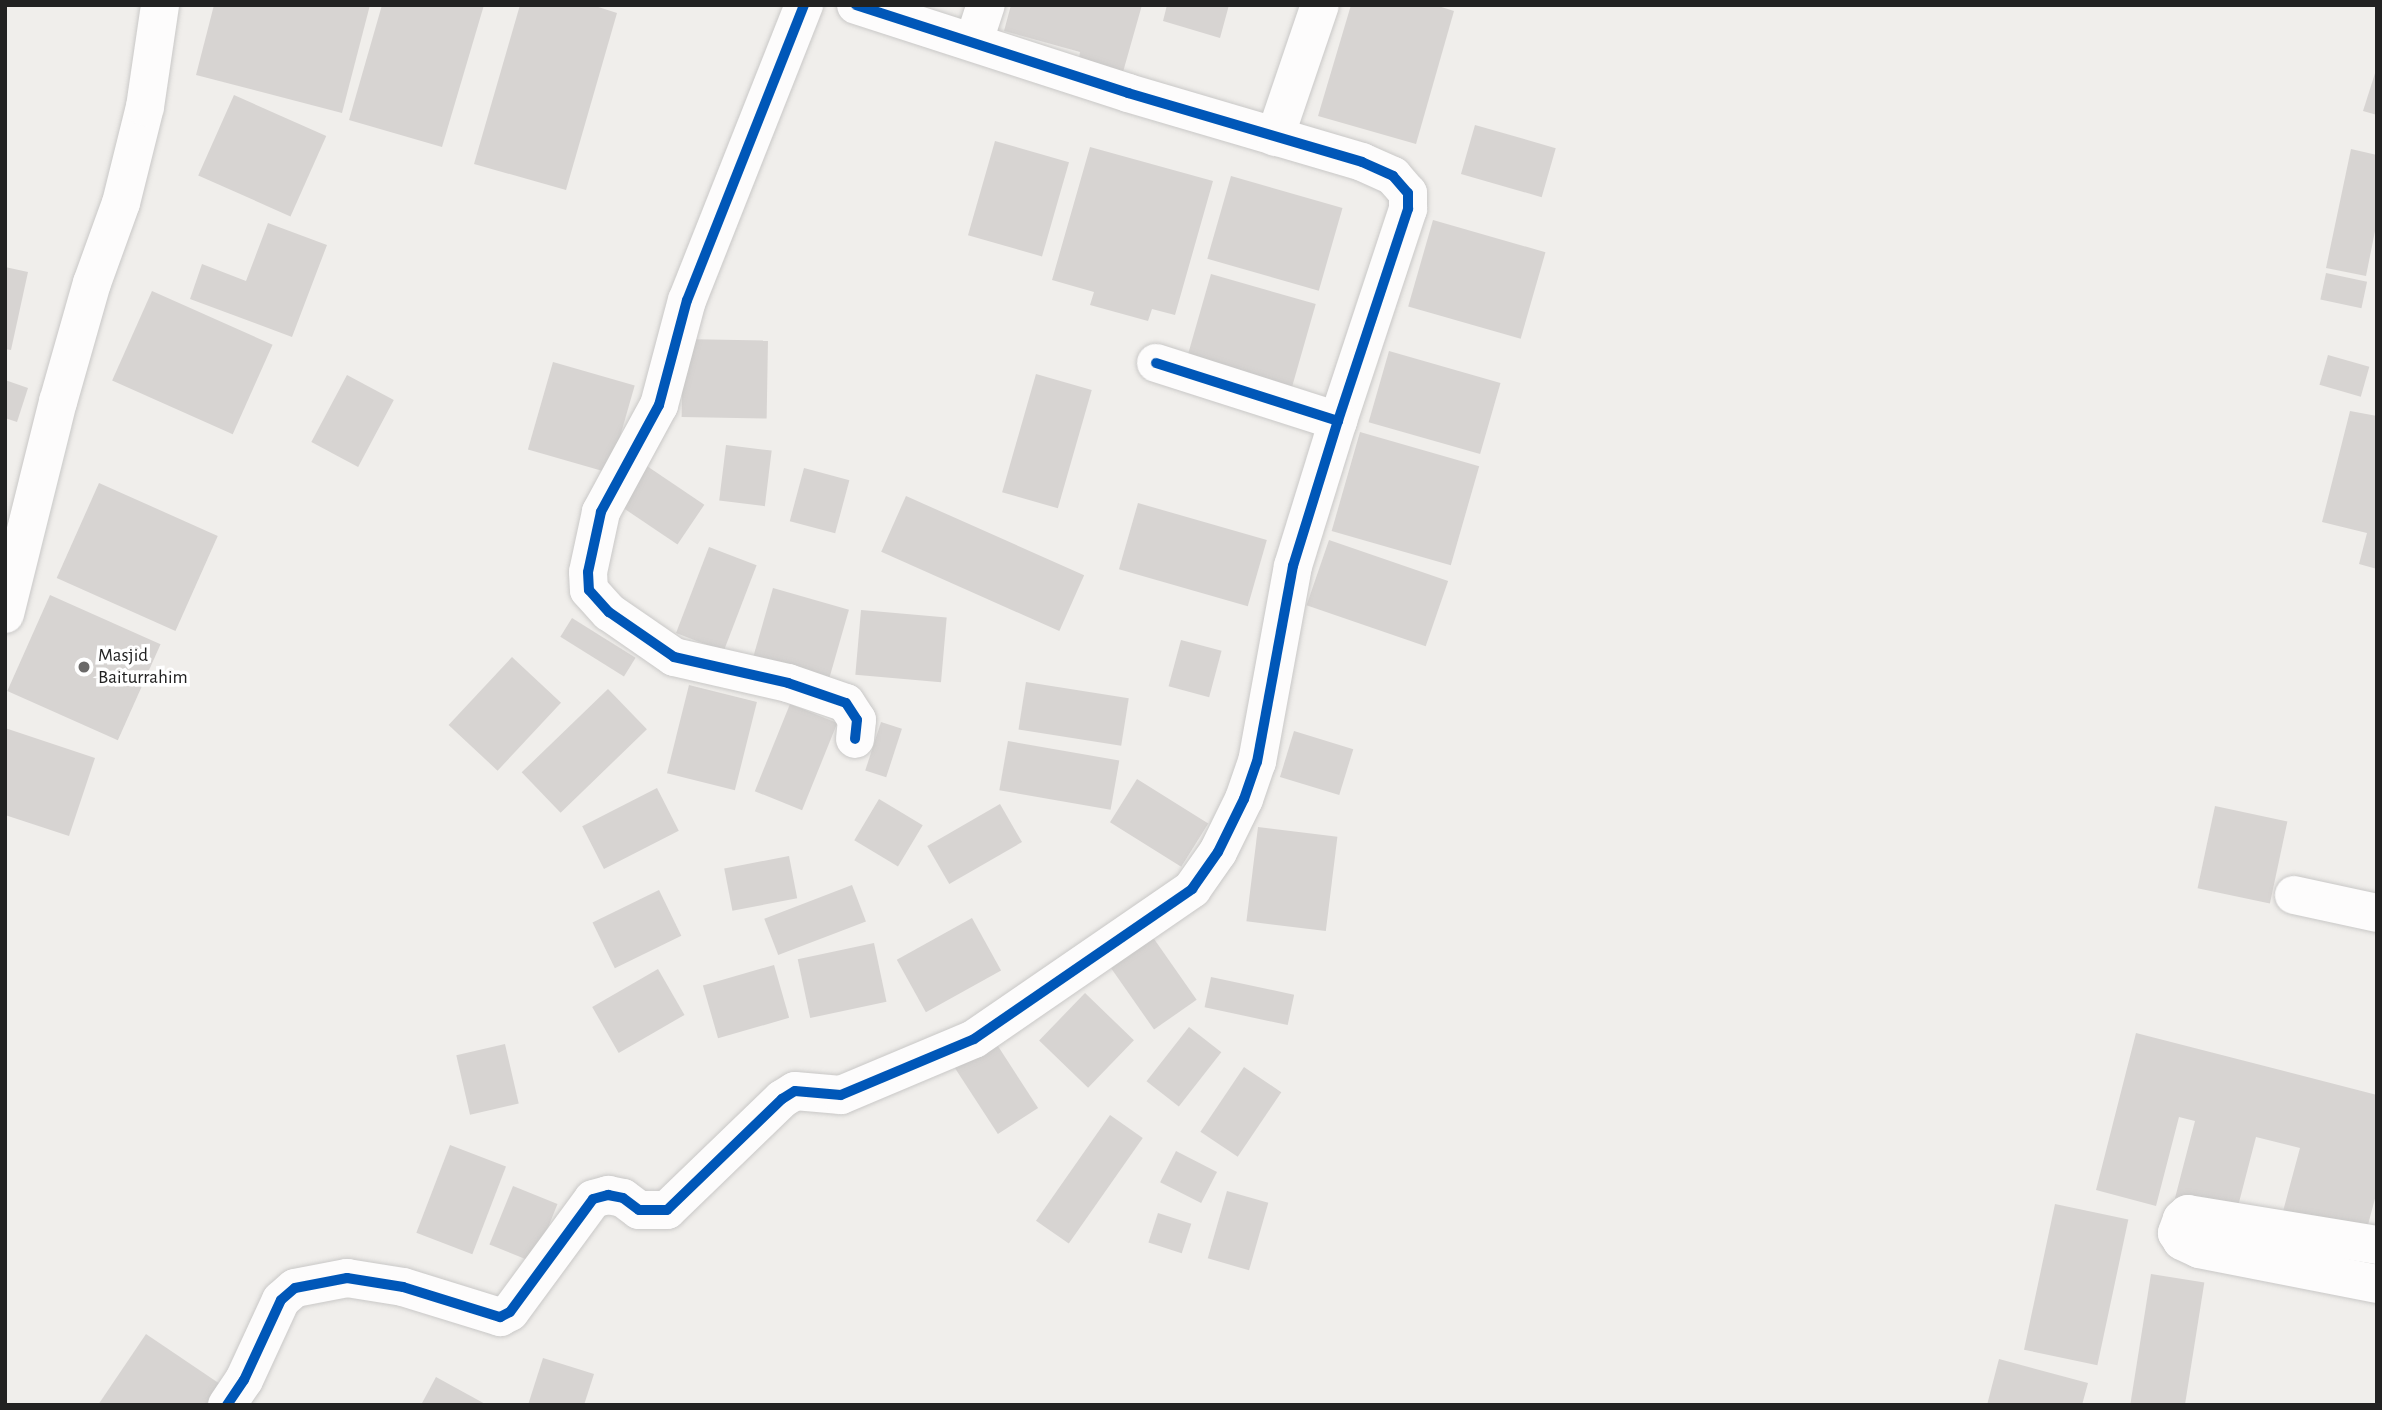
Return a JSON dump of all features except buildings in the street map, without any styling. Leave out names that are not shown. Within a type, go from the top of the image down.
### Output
[{"type":"street","points":[[5,614],[58,402],[92,282],[127,179],[145,107],[160,5]]},
{"type":"street","points":[[804,5],[687,300],[659,405],[601,512],[589,572],[589,590],[609,612],[674,657],[788,683],[846,703],[857,720],[855,739]]},
{"type":"street","points":[[227,1405],[244,1380],[281,1300],[295,1288],[347,1278],[403,1287],[500,1317],[510,1312],[593,1199],[608,1195],[623,1198],[639,1210],[667,1210],[782,1099],[795,1091],[841,1095],[974,1039],[1192,889],[1223,841],[1244,799],[1256,762],[1293,566],[1408,209],[1408,193],[1393,176],[1362,162],[1128,93],[856,5]]},
{"type":"street","points":[[974,41],[986,5]]},
{"type":"street","points":[[1275,137],[1320,5]]},
{"type":"street","points":[[1156,363],[1338,421]]},
{"type":"street","points":[[2294,895],[2377,913]]},
{"type":"street","points":[[2377,1245],[2188,1214],[2182,1219],[2178,1233],[2182,1241],[2199,1249],[2377,1284]]},
{"type":"cycle path","points":[[804,5],[687,300],[659,405],[601,512],[588,572],[589,590],[609,612],[674,657],[788,683],[846,703],[857,720],[855,739]]},
{"type":"cycle path","points":[[856,5],[1128,93],[1362,162],[1393,176],[1408,193],[1408,209],[1338,421],[1156,363]]},
{"type":"cycle path","points":[[227,1405],[244,1380],[281,1300],[295,1288],[347,1278],[403,1287],[500,1317],[510,1312],[593,1199],[608,1195],[623,1198],[639,1210],[667,1210],[782,1099],[795,1091],[841,1095],[974,1039],[1192,889],[1218,852],[1244,799],[1257,762],[1293,566],[1338,421]]},
{"type":"place","name":"Masjid Baiturrahim","points":[[84,667]]}]
